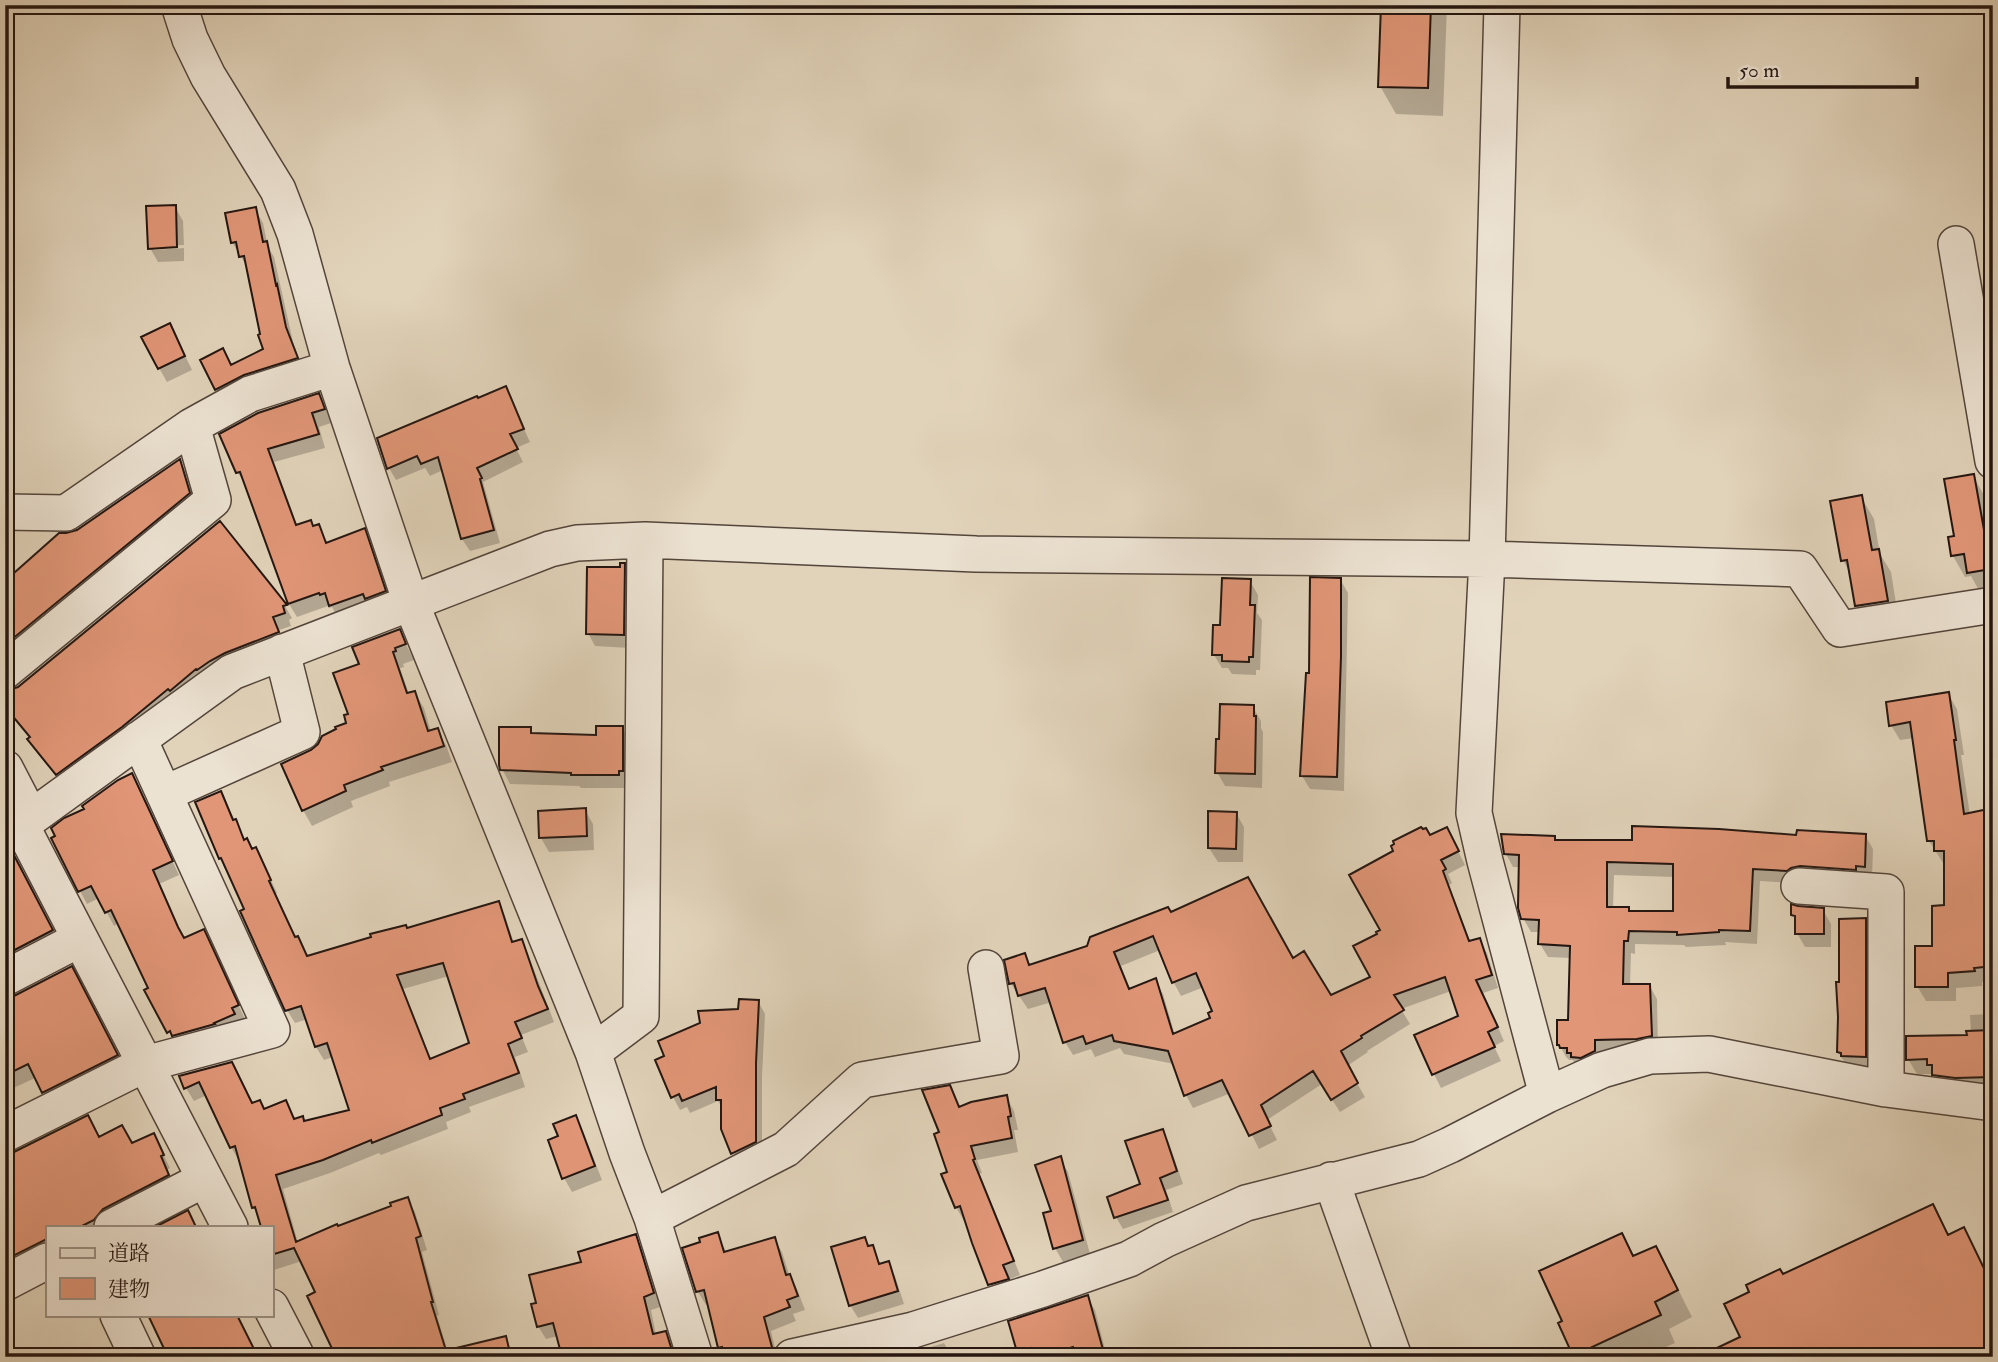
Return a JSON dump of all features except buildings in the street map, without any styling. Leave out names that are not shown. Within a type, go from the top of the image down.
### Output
[{"type":"street","points":[[179,5],[190,39],[208,76],[278,190],[295,234],[332,368],[411,603],[593,1052],[652,1218],[695,1357]]},
{"type":"street","points":[[1502,5],[1487,559],[1475,813],[1546,1095]]},
{"type":"street","points":[[1955,244],[1993,461]]},
{"type":"street","points":[[5,512],[66,513],[192,426],[250,394],[332,368]]},
{"type":"street","points":[[5,671],[213,500],[192,426]]},
{"type":"street","points":[[593,1052],[641,1016],[645,540]]},
{"type":"street","points":[[19,825],[233,672],[550,549],[577,543],[645,540],[976,554],[1487,559],[1800,569],[1840,629],[1993,605]]},
{"type":"street","points":[[164,793],[302,732],[282,652]]},
{"type":"street","points":[[9,1124],[145,1064],[272,1030],[139,739]]},
{"type":"street","points":[[5,768],[19,825],[229,1226]]},
{"type":"street","points":[[1799,886],[1886,892],[1886,1089]]},
{"type":"street","points":[[5,978],[80,939]]},
{"type":"street","points":[[652,1218],[786,1149],[862,1080],[1001,1056],[986,968]]},
{"type":"street","points":[[792,1357],[913,1329],[1044,1289],[1129,1259],[1245,1203],[1419,1159],[1602,1070],[1650,1056],[1709,1054],[1886,1089],[1993,1103]]},
{"type":"street","points":[[114,1226],[205,1179]]},
{"type":"street","points":[[1331,1181],[1394,1357]]},
{"type":"street","points":[[5,1283],[46,1262]]},
{"type":"street","points":[[273,1311],[297,1357]]},
{"type":"street","points":[[118,1316],[138,1357]]}]
